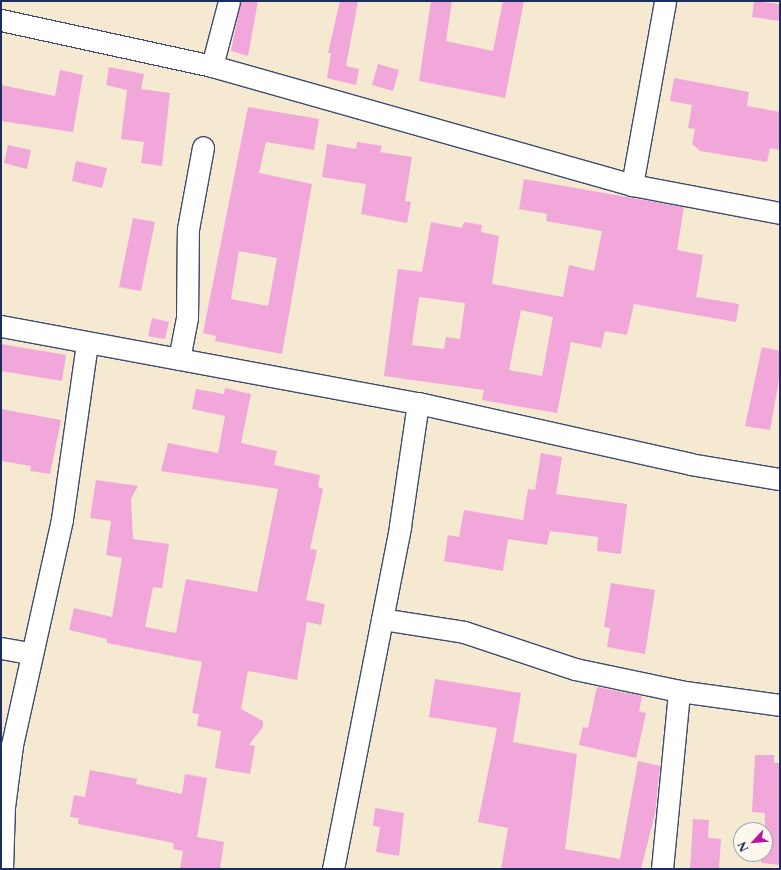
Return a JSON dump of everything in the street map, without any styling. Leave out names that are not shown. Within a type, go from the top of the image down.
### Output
[{"type":"street","points":[[212,66],[229,1]]},
{"type":"street","points":[[632,185],[665,1]]},
{"type":"street","points":[[1,20],[212,66],[632,185],[780,213]]},
{"type":"street","points":[[179,359],[187,318],[188,229],[203,147]]},
{"type":"street","points":[[1,326],[88,344],[179,359],[418,403],[690,464],[780,479]]},
{"type":"street","points":[[2,869],[6,792],[30,653],[62,519],[88,344]]},
{"type":"street","points":[[333,869],[382,619],[418,403]]},
{"type":"street","points":[[382,619],[464,632],[575,670],[680,691],[780,705]]},
{"type":"street","points":[[1,648],[30,653]]},
{"type":"street","points":[[662,869],[680,691]]},
{"type":"building","points":[[241,1],[258,1],[248,56],[231,51]]},
{"type":"building","points":[[340,1],[358,1],[346,66],[359,69],[356,85],[327,78],[331,53],[328,53]]},
{"type":"building","points":[[431,1],[452,1],[446,41],[493,51],[503,1],[524,1],[505,98],[419,81]]},
{"type":"building","points":[[754,1],[780,4],[780,21],[752,17]]},
{"type":"building","points":[[378,64],[399,70],[393,91],[372,85]]},
{"type":"building","points":[[109,67],[144,74],[141,89],[170,93],[162,166],[141,163],[144,142],[121,139],[127,90],[106,85]]},
{"type":"building","points":[[60,70],[83,75],[73,132],[1,121],[1,85],[55,96]]},
{"type":"building","points":[[674,78],[749,92],[747,106],[780,112],[780,150],[770,148],[767,162],[700,151],[692,144],[695,129],[688,128],[692,105],[670,101]]},
{"type":"building","points":[[248,107],[319,119],[314,150],[266,142],[259,173],[312,184],[282,354],[215,341],[216,336],[203,333]],"holes":[[[239,251],[277,258],[268,306],[231,299]]]},
{"type":"building","points":[[357,142],[382,146],[380,152],[412,157],[405,201],[411,202],[407,223],[361,214],[366,184],[322,177],[327,144],[356,149]]},
{"type":"building","points":[[8,145],[31,150],[27,169],[4,163]]},
{"type":"building","points":[[76,161],[107,168],[102,188],[72,181]]},
{"type":"building","points":[[524,179],[684,207],[677,250],[703,255],[696,297],[739,304],[736,322],[634,304],[627,335],[605,331],[601,348],[571,342],[557,413],[482,400],[484,390],[384,376],[398,269],[422,272],[431,222],[462,228],[464,222],[482,225],[481,232],[499,236],[492,284],[563,297],[569,265],[594,271],[602,231],[546,221],[547,214],[519,209]],"holes":[[[419,297],[465,303],[460,339],[446,337],[444,349],[412,345]],[[521,310],[553,317],[542,376],[509,370]]]},
{"type":"building","points":[[133,218],[155,222],[141,291],[119,287]]},
{"type":"building","points":[[152,318],[169,322],[165,339],[148,336]]},
{"type":"building","points":[[1,344],[66,355],[62,381],[1,371]]},
{"type":"building","points":[[762,347],[780,351],[780,374],[770,430],[745,426]]},
{"type":"building","points":[[225,388],[251,394],[241,443],[277,451],[274,465],[320,475],[318,487],[323,489],[310,549],[317,550],[306,600],[325,604],[321,625],[307,622],[297,680],[248,671],[241,709],[263,721],[263,727],[249,745],[255,746],[250,774],[215,768],[221,731],[197,726],[199,714],[192,713],[202,662],[107,643],[107,639],[69,630],[74,608],[112,617],[122,558],[106,555],[111,521],[90,518],[96,480],[138,486],[131,499],[133,539],[169,544],[162,588],[153,587],[145,627],[176,633],[186,579],[257,592],[278,489],[161,471],[168,443],[218,453],[225,416],[192,409],[196,389],[224,394]]},
{"type":"building","points":[[1,409],[61,420],[50,474],[30,471],[31,466],[1,461]]},
{"type":"building","points":[[541,453],[562,457],[556,494],[627,504],[621,554],[597,551],[598,537],[550,531],[547,545],[508,539],[503,571],[444,561],[448,535],[459,537],[464,510],[523,520],[528,489],[535,490]]},
{"type":"building","points":[[611,583],[655,590],[645,654],[607,647],[610,628],[604,627]]},
{"type":"building","points":[[435,679],[521,693],[513,742],[577,754],[565,849],[620,859],[638,761],[660,766],[655,814],[641,869],[501,869],[508,828],[478,822],[497,728],[429,717]]},
{"type":"building","points":[[597,687],[642,696],[639,711],[646,713],[636,758],[579,745],[583,727],[588,728]]},
{"type":"building","points":[[755,755],[774,755],[774,763],[780,763],[780,865],[761,863],[773,862],[773,822],[765,822],[765,813],[752,812]]},
{"type":"building","points":[[90,770],[137,779],[136,784],[182,794],[185,774],[207,778],[197,837],[224,842],[220,869],[180,869],[183,851],[173,849],[174,843],[78,824],[79,818],[70,817],[74,795],[85,797]]},
{"type":"building","points":[[375,808],[404,813],[399,856],[376,852],[380,827],[373,826]]},
{"type":"building","points":[[693,819],[709,820],[708,838],[721,839],[719,869],[690,869]]}]
